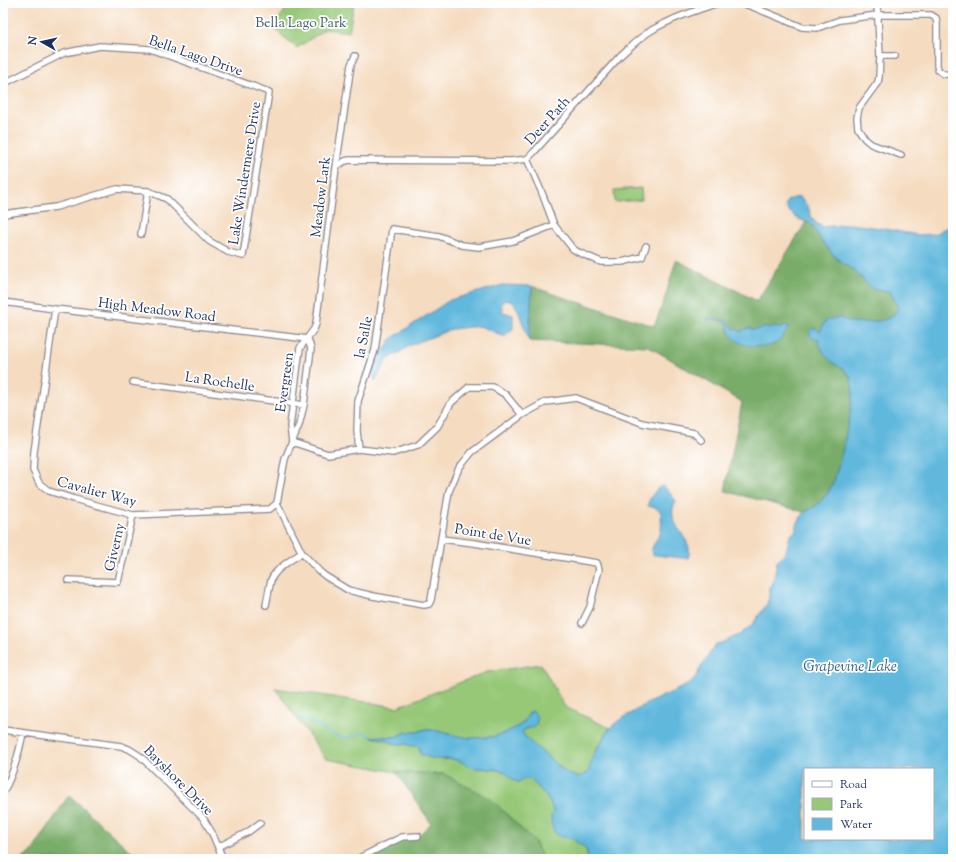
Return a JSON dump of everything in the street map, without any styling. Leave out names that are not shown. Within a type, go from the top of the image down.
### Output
[{"type":"street","name":"Deer Path","points":[[337,166],[350,160],[511,161],[527,159],[620,56],[650,31],[675,19],[719,3]]},
{"type":"street","points":[[736,3],[754,5],[802,27],[810,28],[817,28],[840,20],[877,15],[931,15],[936,18],[937,24],[938,70],[944,74],[953,75]]},
{"type":"street","points":[[877,3],[880,56],[879,77],[878,82],[859,108],[857,118],[858,129],[865,139],[872,144],[901,154]]},
{"type":"street","name":"Bella Lago Drive","points":[[3,84],[64,53],[100,46],[150,49],[269,92]]},
{"type":"street","name":"Meadow Lark","points":[[308,339],[316,324],[337,160],[351,65],[355,56]]},
{"type":"street","points":[[880,56],[895,56]]},
{"type":"street","name":"Lake Windermere Drive","points":[[148,191],[167,199],[209,241],[228,252],[243,256],[269,92]]},
{"type":"street","points":[[527,159],[554,225],[573,249],[601,262],[622,262],[642,257],[646,246]]},
{"type":"street","points":[[3,214],[56,207],[117,189],[148,191],[141,234]]},
{"type":"street","name":"la Salle","points":[[359,449],[357,431],[358,401],[375,350],[392,229],[439,236],[462,245],[479,247],[513,241],[554,225]]},
{"type":"street","name":"High Meadow Road","points":[[3,302],[55,310],[308,339]]},
{"type":"street","name":"Cavalier Way","points":[[55,310],[34,452],[33,470],[39,483],[49,491],[133,516],[270,509],[277,503]]},
{"type":"street","name":"Evergreen","points":[[292,442],[290,426],[300,348],[308,339]]},
{"type":"street","name":"Evergreen","points":[[277,503],[285,459],[299,425],[304,405],[311,349],[308,339]]},
{"type":"street","name":"La Rochelle","points":[[133,382],[304,405]]},
{"type":"street","points":[[292,442],[328,454],[359,449],[393,452],[418,445],[437,427],[451,403],[469,387],[493,387],[506,395],[522,415]]},
{"type":"street","points":[[441,539],[449,491],[459,468],[472,452],[522,415],[546,402],[576,398],[642,423],[694,433],[700,440]]},
{"type":"street","name":"Point de Vue","points":[[277,503],[302,553],[319,572],[348,590],[373,596],[424,605],[429,604],[431,600],[441,539],[597,563],[599,569],[590,607],[582,623]]},
{"type":"street","name":"Giverny","points":[[68,580],[118,582],[133,516]]},
{"type":"street","points":[[266,605],[272,578],[280,568],[294,557],[302,553]]},
{"type":"street","name":"Bayshore Drive","points":[[3,730],[121,746],[129,749],[140,756],[203,818],[212,833],[222,859]]},
{"type":"street","points":[[3,792],[17,761],[23,733]]},
{"type":"street","points":[[218,847],[248,832],[260,823]]},
{"type":"street","points":[[357,859],[402,836],[418,836]]},
{"type":"green space","name":"Bella Lago Park","points":[[281,3],[354,3],[349,32],[325,29],[297,48],[272,27],[285,11]]},
{"type":"green space","points":[[641,188],[642,200],[615,202],[614,190]]},
{"type":"green space","points":[[806,222],[809,222],[813,226],[828,249],[837,259],[853,270],[873,289],[890,291],[898,309],[894,314],[886,319],[869,322],[848,322],[840,318],[823,325],[817,338],[840,367],[846,371],[851,378],[853,393],[843,449],[834,481],[828,493],[822,500],[816,506],[804,512],[725,491],[742,402],[648,346],[529,341],[532,286],[654,326],[664,301],[676,260],[757,301]]},
{"type":"green space","points":[[541,664],[565,707],[610,728],[593,755],[589,770],[585,775],[578,777],[567,773],[528,740],[522,732],[530,728],[530,712],[523,723],[517,727],[492,737],[470,738],[426,729],[417,732],[407,732],[395,737],[373,737],[393,743],[417,746],[442,760],[451,759],[460,761],[469,766],[504,771],[513,780],[518,782],[523,779],[530,779],[549,800],[553,814],[571,837],[586,849],[588,859],[543,859],[535,842],[444,774],[396,772],[326,759],[275,688],[397,707],[487,672]]},
{"type":"green space","points":[[396,772],[444,774],[491,799],[535,842],[543,859],[357,859],[402,837],[418,836],[431,823]]},
{"type":"green space","points":[[69,795],[139,859],[22,859],[31,853]]},
{"type":"water","name":"Grapevine Lake","points":[[800,197],[808,207],[812,218],[822,227],[850,224],[918,235],[934,234],[953,224],[953,859],[588,859],[587,851],[572,838],[559,836],[556,834],[551,822],[553,810],[549,800],[530,779],[523,779],[518,782],[513,780],[504,771],[475,768],[460,761],[451,759],[434,759],[420,754],[420,748],[417,746],[393,743],[387,740],[371,737],[395,737],[407,732],[417,732],[426,729],[470,738],[492,737],[517,727],[523,723],[530,712],[533,711],[537,719],[535,727],[526,729],[522,732],[528,740],[567,773],[577,777],[584,775],[588,773],[593,756],[610,728],[618,721],[646,704],[685,686],[695,678],[716,644],[741,634],[752,625],[767,604],[769,589],[773,583],[777,562],[786,551],[790,536],[796,530],[798,522],[804,513],[816,506],[822,500],[828,493],[834,481],[843,449],[851,410],[853,393],[851,378],[846,371],[832,362],[819,344],[819,339],[812,338],[809,332],[816,328],[820,332],[826,321],[835,318],[856,322],[871,322],[889,318],[898,309],[890,291],[873,289],[853,270],[837,259],[821,240],[813,226],[809,222],[798,219],[785,206],[788,200]]},
{"type":"water","points":[[503,285],[532,286],[529,341],[518,310],[513,302],[505,300],[501,304],[503,312],[513,315],[513,329],[504,336],[480,326],[452,329],[411,345],[387,360],[375,381],[373,370],[391,339],[450,300]]},
{"type":"water","points":[[713,318],[726,320],[733,328],[742,332],[743,330],[750,328],[753,330],[771,327],[782,328],[786,325],[789,326],[783,336],[774,344],[765,346],[751,346],[742,344],[734,338],[730,333],[726,322],[707,319]]},
{"type":"water","points":[[663,486],[676,501],[673,509],[673,517],[688,544],[688,558],[655,555],[651,552],[660,532],[661,512],[656,508],[648,506],[648,503],[656,490]]},
{"type":"waterway","points":[[299,718],[307,722],[315,723],[319,727],[338,737],[347,738],[365,732],[371,737]]}]
